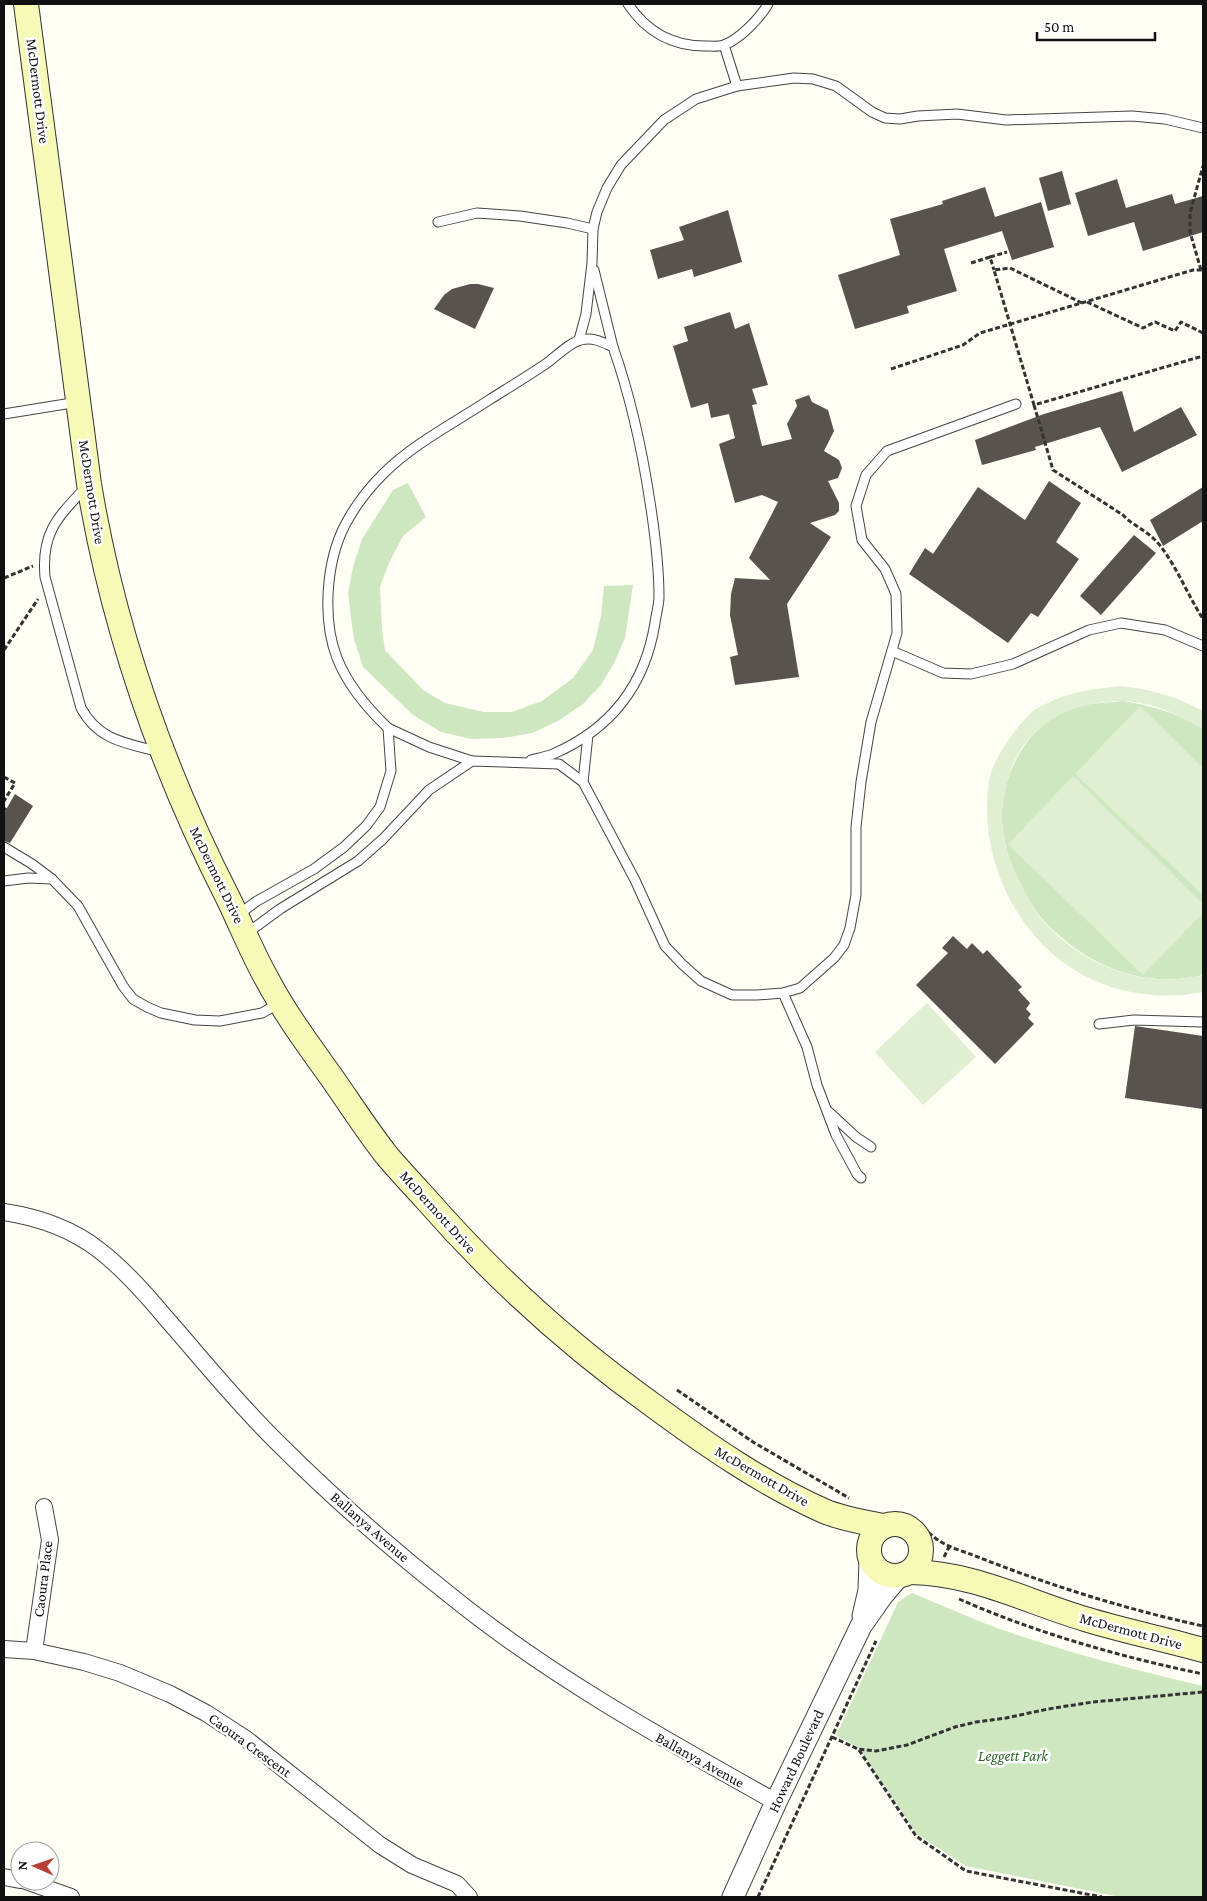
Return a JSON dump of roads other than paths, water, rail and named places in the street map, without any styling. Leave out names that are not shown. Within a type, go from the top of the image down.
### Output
[{"type":"main road","name":"McDermott Drive","points":[[26,4],[89,484],[111,591],[146,709],[162,753],[206,856],[268,982],[306,1041],[389,1158],[502,1281],[617,1380],[749,1472],[826,1512],[869,1556]]},
{"type":"main road","name":"McDermott Drive","points":[[826,1512],[887,1520]]},
{"type":"main road","points":[[887,1520],[892,1524],[901,1524],[909,1528],[920,1542],[921,1556],[915,1568],[904,1575],[889,1577],[881,1573],[874,1568],[869,1556],[872,1537],[887,1520]]},
{"type":"main road","name":"McDermott Drive","points":[[920,1542],[974,1581]]},
{"type":"main road","name":"McDermott Drive","points":[[904,1575],[930,1573],[974,1581],[1085,1619],[1203,1650]]},
{"type":"street","name":"Ballanya Avenue","points":[[4,1212],[23,1215],[60,1227],[99,1249],[132,1278],[223,1384],[276,1441],[346,1508],[453,1598],[505,1638],[557,1674],[658,1737],[776,1802]]},
{"type":"street","name":"Caoura Place","points":[[34,1651],[50,1540],[44,1507]]},
{"type":"street","name":"Howard Boulevard","points":[[861,1626],[869,1590],[869,1556]]},
{"type":"street","name":"Howard Boulevard","points":[[733,1897],[776,1802],[861,1626],[882,1596],[904,1575]]},
{"type":"street","name":"Caoura Crescent","points":[[4,1649],[34,1651],[84,1662],[120,1673],[170,1694],[206,1713],[246,1739],[380,1845],[412,1865],[457,1884],[469,1897]]},
{"type":"street","points":[[54,1891],[71,1897]]},
{"type":"lane","points":[[628,4],[640,20],[652,31],[670,41],[693,46],[724,45],[747,29],[768,4]]},
{"type":"lane","points":[[724,45],[737,86]]},
{"type":"lane","points":[[579,340],[586,314],[592,263],[593,230],[597,212],[607,188],[621,165],[664,120],[696,99],[737,86],[794,78],[813,79],[836,86],[872,112],[885,118],[900,119],[957,114],[1006,120],[1132,116],[1165,120],[1203,128]]},
{"type":"lane","points":[[438,222],[477,213],[567,222],[593,230]]},
{"type":"lane","points":[[526,762],[551,755],[588,735],[619,706],[639,679],[652,645],[659,599],[657,549],[640,438],[613,348],[592,263]]},
{"type":"lane","points":[[613,348],[597,339],[579,340],[547,363],[420,444],[385,472],[363,496],[344,525],[334,550],[328,594],[331,636],[336,657],[347,679],[370,711],[388,728],[429,747],[472,761],[559,764],[583,782],[635,880],[665,946],[701,981],[732,995],[783,993],[800,988],[827,965],[844,946],[853,914],[856,895],[856,827],[870,722],[897,633],[896,594],[884,569],[862,540],[856,506],[866,475],[887,451],[1016,404]]},
{"type":"lane","points":[[4,414],[79,402]]},
{"type":"lane","points":[[89,484],[60,515],[46,544],[43,558],[47,586],[81,708],[88,721],[102,733],[118,741],[162,753]]},
{"type":"lane","points":[[892,651],[943,673],[971,674],[1013,664],[1089,630],[1122,623],[1165,630],[1203,646]]},
{"type":"lane","points":[[242,926],[246,909],[314,868],[344,847],[366,826],[380,807],[391,771],[388,728]]},
{"type":"lane","points":[[583,782],[588,735]]},
{"type":"lane","points":[[242,926],[280,909],[358,861],[383,840],[429,790],[472,761]]},
{"type":"lane","points":[[4,847],[52,879],[78,906],[123,986],[133,999],[146,1007],[195,1020],[220,1021],[262,1014],[281,1002]]},
{"type":"lane","points":[[4,881],[28,878],[52,879]]},
{"type":"lane","points":[[783,993],[807,1047],[817,1085],[836,1136],[861,1178]]},
{"type":"lane","points":[[1099,1024],[1134,1020],[1203,1022]]},
{"type":"lane","points":[[826,1109],[856,1137],[871,1147]]},
{"type":"park label","name":"Leggett Park","points":[[1013,1756]]}]
